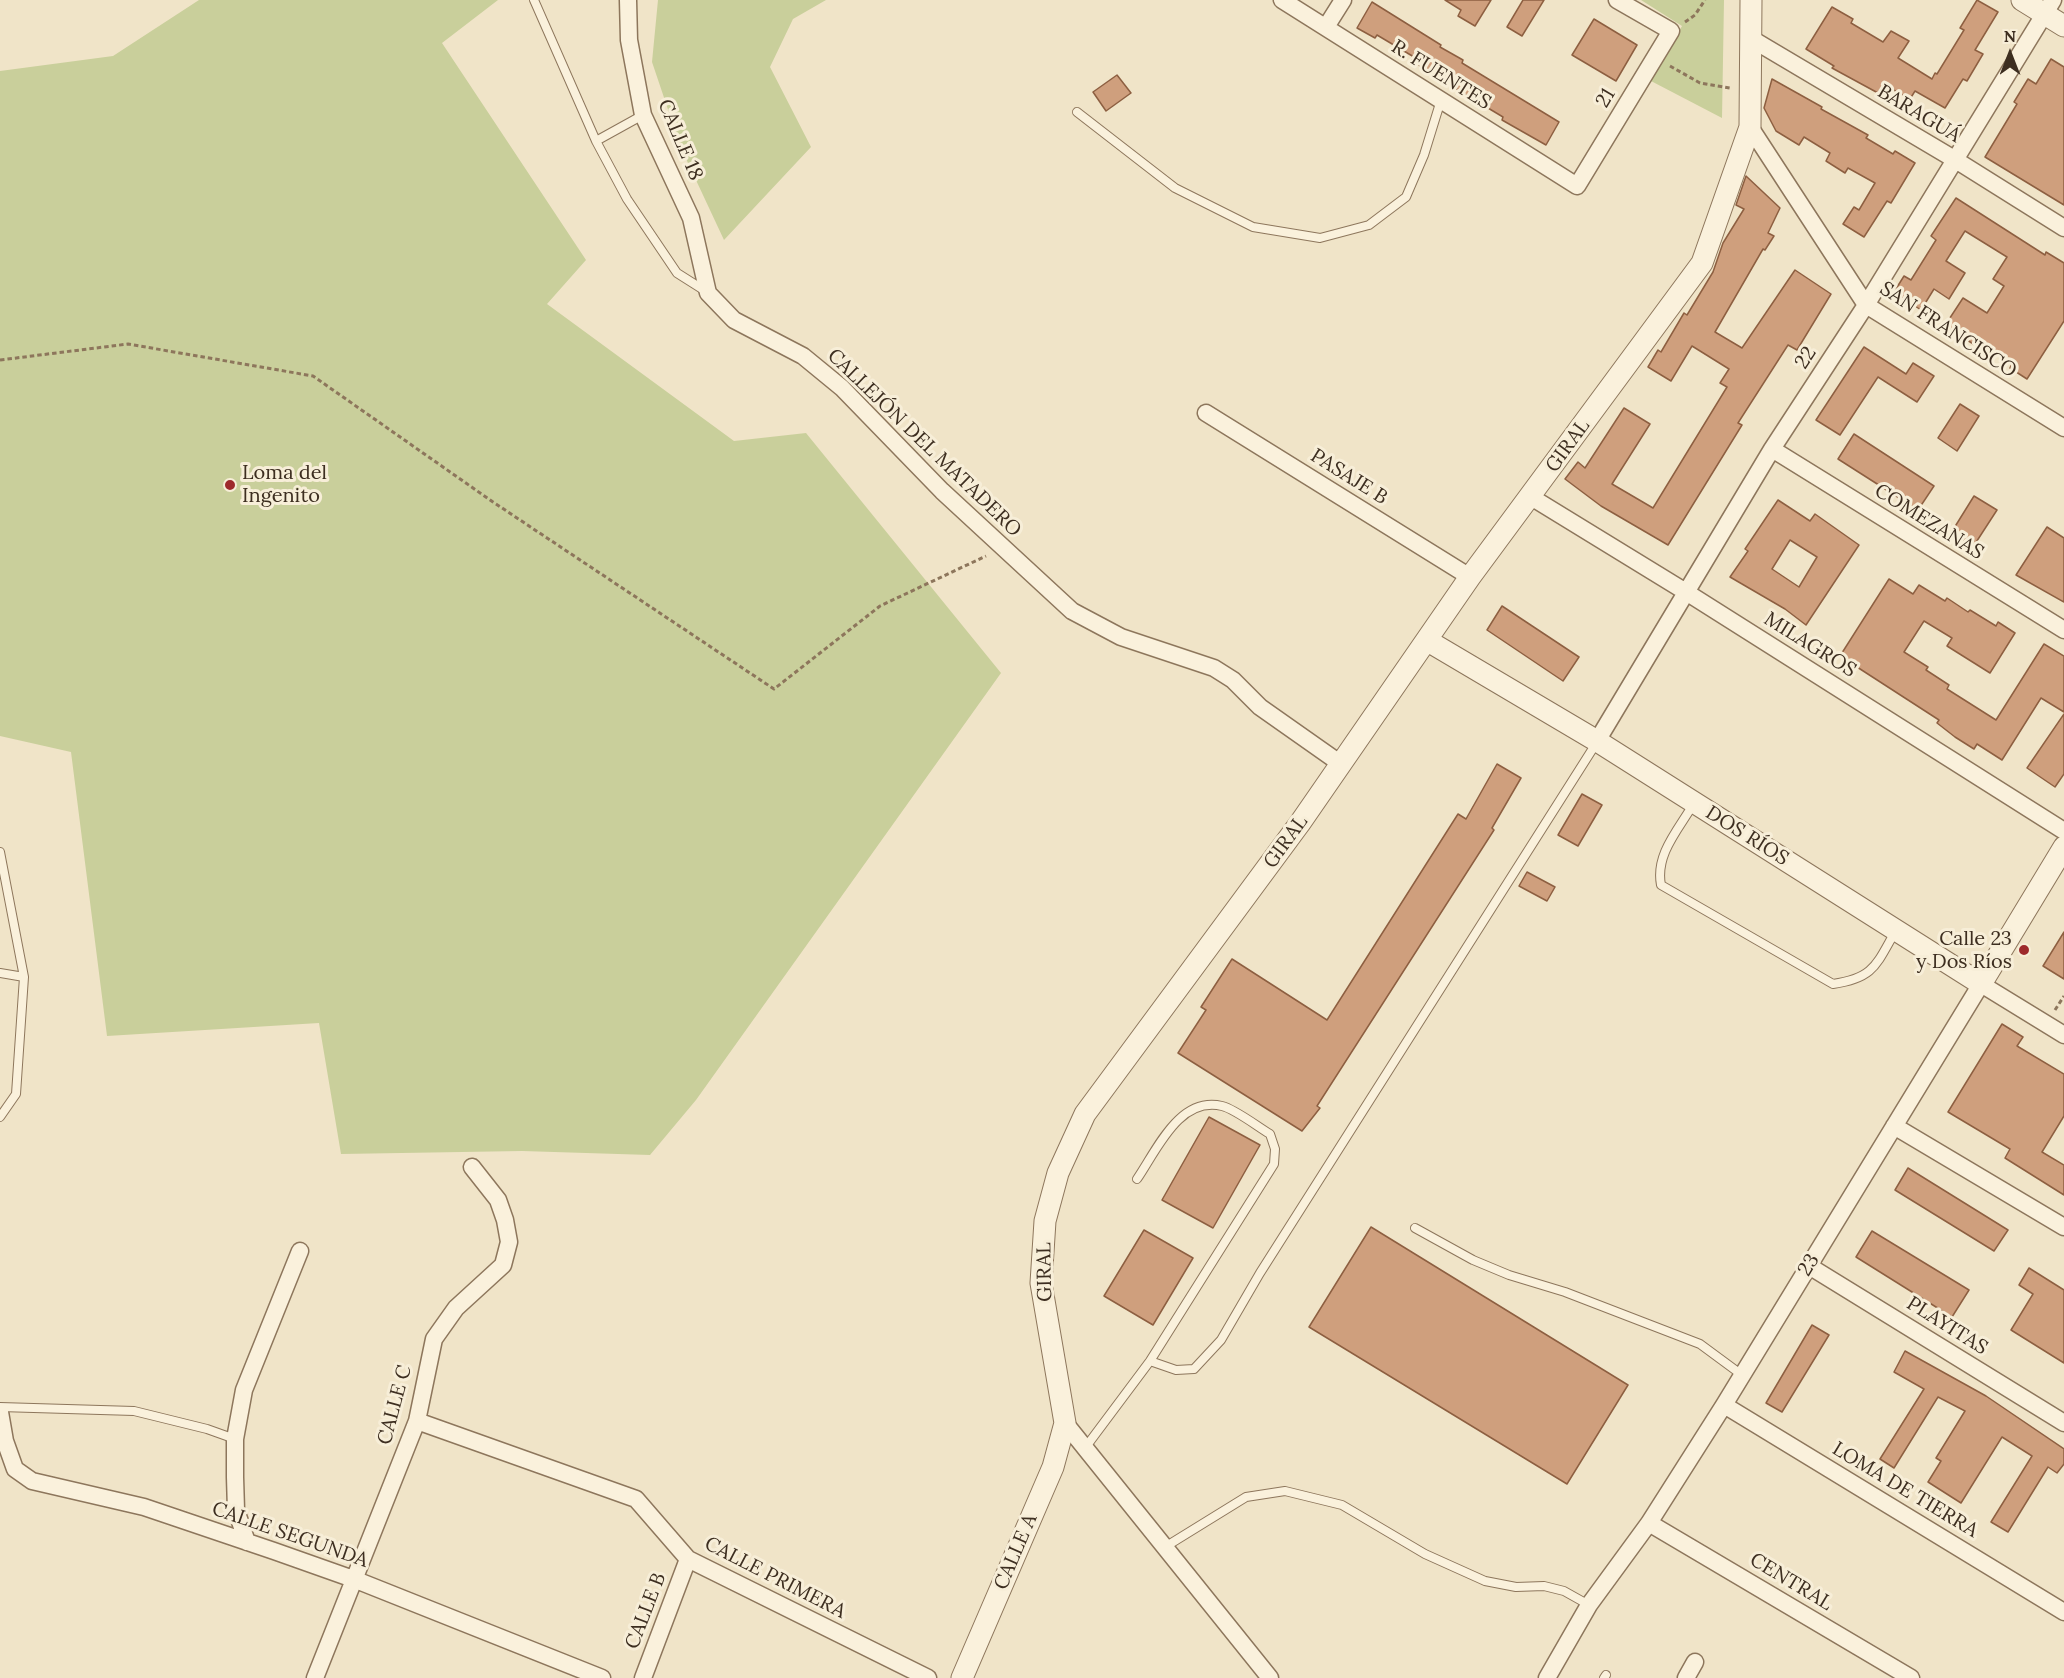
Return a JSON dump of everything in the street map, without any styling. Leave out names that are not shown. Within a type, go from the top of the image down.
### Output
[{"type":"street","name":"CALLE 18","points":[[628,0],[629,40],[643,115],[691,218],[708,293]]},
{"type":"street","name":"R. FUENTES","points":[[1282,0],[1577,186]]},
{"type":"street","points":[[1326,27],[1343,0]]},
{"type":"street","points":[[1617,0],[1671,32]]},
{"type":"street","name":"GIRAL","points":[[1270,1678],[1065,1423],[1041,1283],[1046,1221],[1058,1173],[1085,1114],[1341,764],[1470,577],[1702,263],[1750,127],[1751,0]]},
{"type":"street","points":[[2022,0],[2048,7],[2064,26]]},
{"type":"street","name":"22","points":[[1598,741],[1772,449],[1866,305],[2048,7]]},
{"type":"street","name":"21","points":[[1577,186],[1671,32]]},
{"type":"street","name":"BARAGUÁ","points":[[1750,38],[1954,159],[2064,228]]},
{"type":"street","name":"SAN FRANCISCO","points":[[1750,127],[1866,305],[2064,428]]},
{"type":"street","name":"CALLEJÓN DEL MATADERO","points":[[708,293],[734,320],[803,356],[842,388],[1002,549],[1072,611],[1120,638],[1214,668],[1233,680],[1260,707],[1341,764]]},
{"type":"street","name":"PASAJE B","points":[[1206,413],[1470,577]]},
{"type":"street","name":"COMEZANAS","points":[[1772,449],[2064,630]]},
{"type":"street","name":"MILAGROS","points":[[1531,497],[1686,591],[2064,831]]},
{"type":"street","name":"DOS RÍOS","points":[[1428,641],[1598,741],[2064,1035]]},
{"type":"street","name":"23","points":[[1547,1678],[1589,1605],[1649,1523],[1724,1405],[2064,847]]},
{"type":"street","points":[[1894,1126],[2064,1227]]},
{"type":"street","name":"CALLE C","points":[[315,1678],[356,1580],[417,1421],[434,1339],[456,1308],[503,1265],[509,1242],[505,1220],[498,1200],[472,1167]]},
{"type":"street","points":[[247,1542],[236,1510],[235,1439],[244,1390],[300,1251]]},
{"type":"street","name":"PLAYITAS","points":[[1809,1266],[2064,1423]]},
{"type":"street","name":"LOMA DE TIERRA","points":[[1724,1405],[2064,1612]]},
{"type":"street","name":"CALLE SEGUNDA","points":[[0,1412],[5,1441],[15,1469],[32,1481],[144,1507],[247,1542],[356,1580],[602,1678]]},
{"type":"street","name":"CALLE PRIMERA","points":[[417,1421],[636,1499],[688,1558],[928,1678]]},
{"type":"street","name":"CALLE A","points":[[962,1678],[1053,1467],[1065,1423]]},
{"type":"street","name":"CENTRAL","points":[[1649,1523],[1911,1678]]},
{"type":"street","name":"CALLE B","points":[[643,1678],[688,1558]]},
{"type":"street","points":[[1686,1678],[1695,1662]]},
{"type":"lane","name":"CALLEJÓN DEL MATADERO","points":[[534,0],[596,141],[627,199],[678,273],[708,293]]},
{"type":"lane","points":[[1077,112],[1175,188],[1253,227],[1320,238],[1369,225],[1406,197],[1424,155],[1441,100]]},
{"type":"lane","points":[[596,141],[643,115]]},
{"type":"lane","points":[[1150,1361],[1176,1370],[1194,1369],[1221,1340],[1260,1273],[1598,741]]},
{"type":"lane","points":[[1695,803],[1661,858],[1658,869],[1661,885],[1833,984],[1853,981],[1873,970],[1896,930]]},
{"type":"lane","points":[[0,852],[24,977],[16,1094],[0,1117]]},
{"type":"lane","points":[[0,973],[24,977]]},
{"type":"lane","points":[[1085,1448],[1150,1361],[1274,1164],[1275,1149],[1270,1134],[1223,1106],[1196,1106],[1181,1115],[1137,1179]]},
{"type":"lane","points":[[1415,1228],[1473,1260],[1509,1275],[1575,1296],[1700,1344],[1742,1375]]},
{"type":"lane","points":[[0,1407],[134,1411],[207,1429],[235,1439]]},
{"type":"lane","points":[[1164,1548],[1246,1497],[1285,1491],[1342,1505],[1425,1554],[1485,1581],[1516,1587],[1544,1586],[1564,1591],[1589,1605]]},
{"type":"path","points":[[1671,32],[1695,15],[1705,0]]},
{"type":"path","points":[[1656,57],[1700,83],[1750,91]]},
{"type":"path","points":[[0,360],[128,344],[313,376],[493,502],[774,689],[880,606],[1002,549]]},
{"type":"green space","points":[[199,0],[498,0],[442,43],[586,260],[547,304],[734,441],[806,433],[1001,673],[696,1100],[650,1155],[522,1151],[341,1154],[319,1023],[107,1036],[71,752],[0,736],[0,71],[113,56]]},
{"type":"green space","points":[[658,0],[826,0],[793,19],[770,67],[811,147],[724,240],[681,148],[652,62]]},
{"type":"green space","points":[[1641,0],[1724,0],[1722,118],[1651,81],[1682,26]]},
{"type":"building","points":[[1445,0],[1491,0],[1475,26],[1458,16],[1461,10]]},
{"type":"building","points":[[1523,0],[1544,0],[1522,36],[1507,27]]},
{"type":"building","points":[[1977,0],[1998,12],[1975,50],[1983,54],[1967,81],[1963,79],[1945,108],[1915,91],[1910,99],[1883,84],[1878,93],[1832,68],[1834,66],[1806,49],[1832,7],[1853,19],[1851,23],[1883,42],[1891,31],[1909,41],[1898,58],[1932,79],[1964,30],[1960,28]]},
{"type":"building","points":[[1372,2],[1441,45],[1440,47],[1463,60],[1462,63],[1559,122],[1546,145],[1502,120],[1503,117],[1433,75],[1411,60],[1414,57],[1377,35],[1375,38],[1357,28]]},
{"type":"building","points":[[1594,19],[1637,45],[1616,81],[1572,55]]},
{"type":"building","points":[[2051,59],[2064,67],[2064,205],[1985,157],[2017,104],[2014,102],[2028,79],[2036,84]]},
{"type":"building","points":[[1117,75],[1131,93],[1106,111],[1093,92]]},
{"type":"building","points":[[1772,79],[1868,135],[1866,138],[1893,154],[1895,151],[1915,163],[1891,203],[1887,201],[1864,237],[1843,224],[1854,207],[1859,210],[1875,183],[1848,168],[1845,173],[1826,161],[1830,153],[1804,137],[1799,145],[1776,131],[1764,108]]},
{"type":"building","points":[[1746,176],[1780,208],[1768,233],[1774,236],[1765,250],[1763,249],[1715,332],[1742,348],[1795,270],[1831,294],[1797,350],[1788,345],[1738,423],[1742,425],[1668,545],[1601,506],[1565,479],[1578,462],[1585,468],[1624,408],[1650,424],[1612,484],[1653,508],[1727,387],[1720,383],[1729,369],[1692,346],[1671,381],[1648,367],[1658,350],[1661,352],[1684,313],[1687,315],[1713,272],[1723,243],[1744,209],[1736,205]]},
{"type":"building","points":[[1956,198],[2045,255],[2046,252],[2064,263],[2064,321],[2027,379],[2010,368],[2012,363],[1986,347],[1984,351],[1964,338],[1961,342],[1942,330],[1963,298],[1987,313],[2004,286],[1993,279],[2007,257],[1965,231],[1946,261],[1965,273],[1949,299],[1934,289],[1921,310],[1894,292],[1904,276],[1911,280],[1936,240],[1931,236]]},
{"type":"building","points":[[1864,347],[1906,374],[1913,363],[1934,376],[1917,402],[1878,377],[1840,435],[1816,420]]},
{"type":"building","points":[[1960,404],[1979,416],[1957,451],[1938,438]]},
{"type":"building","points":[[1854,434],[1934,486],[1918,510],[1838,459]]},
{"type":"building","points":[[1974,496],[1997,510],[1973,547],[1951,533]]},
{"type":"building","points":[[1778,500],[1810,521],[1815,514],[1859,545],[1806,625],[1785,609],[1730,577],[1748,551],[1745,549]],"holes":[[[1790,540],[1817,557],[1799,587],[1772,569]]]},
{"type":"building","points":[[2047,527],[2064,538],[2064,602],[2016,575]]},
{"type":"building","points":[[1889,579],[1913,594],[1919,585],[1945,601],[1947,598],[1968,612],[1970,610],[1996,626],[1998,622],[2015,633],[1990,673],[1947,646],[1952,638],[1924,621],[1904,652],[1928,667],[1926,670],[1949,685],[1947,689],[1996,720],[2044,644],[2064,656],[2064,712],[2041,698],[2002,760],[1977,744],[1974,749],[1955,737],[1937,723],[1939,720],[1840,656]]},
{"type":"building","points":[[1502,606],[1579,657],[1563,681],[1487,630]]},
{"type":"building","points":[[2064,714],[2064,774],[2055,787],[2027,768]]},
{"type":"building","points":[[1497,764],[1521,778],[1492,828],[1494,830],[1317,1106],[1320,1108],[1302,1131],[1178,1053],[1206,1010],[1201,1007],[1232,959],[1327,1020],[1458,814],[1466,819]]},
{"type":"building","points":[[1582,794],[1602,805],[1578,846],[1558,835]]},
{"type":"building","points":[[1527,872],[1555,887],[1547,901],[1519,886]]},
{"type":"building","points":[[2064,932],[2064,979],[2043,966]]},
{"type":"building","points":[[2002,1024],[2023,1037],[2017,1046],[2064,1074],[2064,1116],[2042,1152],[2064,1165],[2064,1195],[2005,1158],[2010,1149],[1948,1112]]},
{"type":"building","points":[[1209,1117],[1260,1145],[1213,1228],[1162,1200]]},
{"type":"building","points":[[1908,1168],[2008,1230],[1994,1251],[1895,1190]]},
{"type":"building","points":[[1371,1227],[1628,1385],[1567,1484],[1309,1327]]},
{"type":"building","points":[[1144,1230],[1193,1258],[1153,1325],[1104,1296]]},
{"type":"building","points":[[1872,1231],[1969,1290],[1952,1317],[1856,1257]]},
{"type":"building","points":[[2029,1268],[2064,1290],[2064,1363],[2011,1330],[2033,1294],[2019,1285]]},
{"type":"building","points":[[1812,1325],[1829,1335],[1782,1412],[1766,1403]]},
{"type":"building","points":[[1905,1351],[1986,1396],[2064,1449],[2064,1464],[2057,1473],[2048,1467],[2008,1532],[1991,1522],[2032,1456],[2002,1437],[1961,1503],[1928,1482],[1941,1461],[1936,1458],[1965,1411],[1938,1397],[1894,1468],[1880,1459],[1924,1389],[1894,1372]]},
{"type":"place","name":"Loma del Ingenito","points":[[230,485]]},
{"type":"place","name":"Calle 23 y Dos Ríos","points":[[2024,950]]}]
